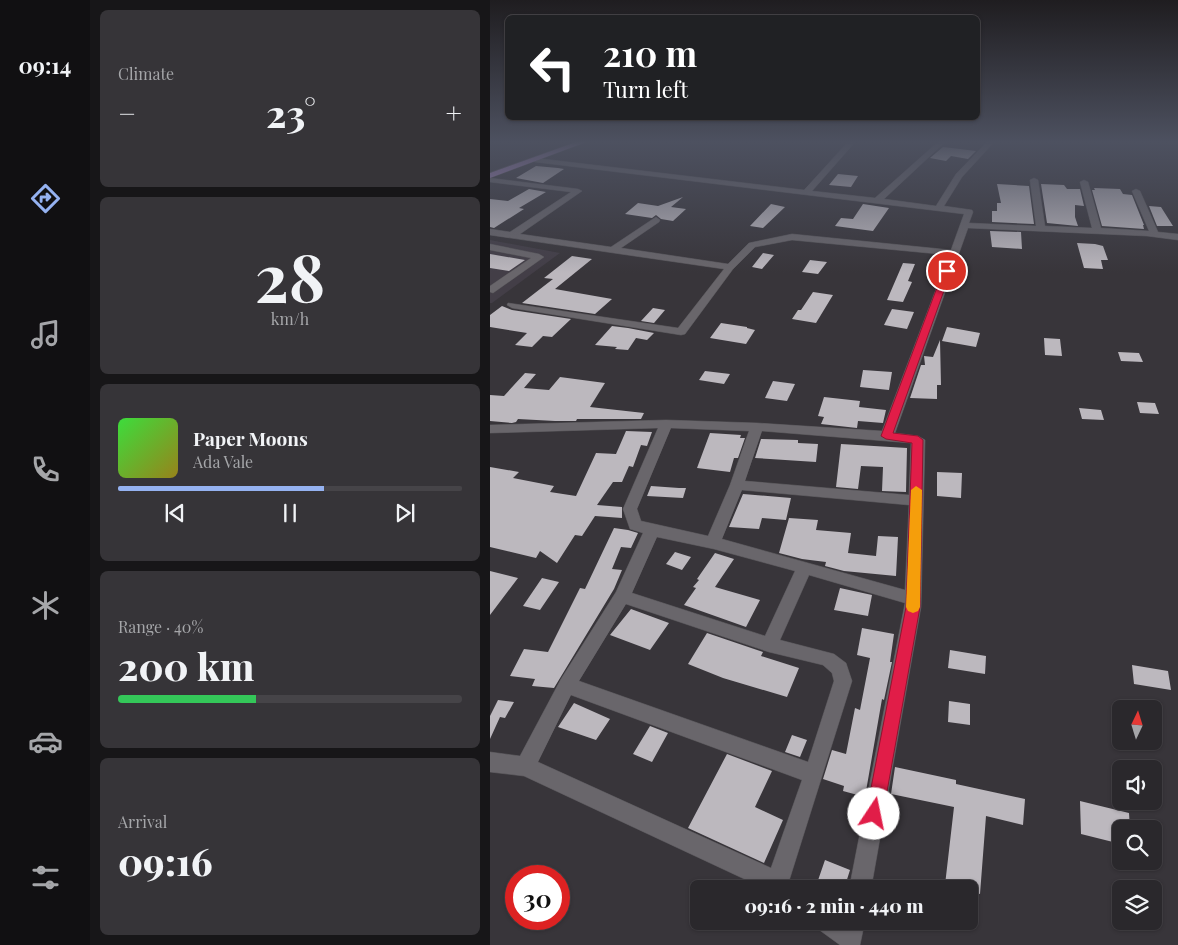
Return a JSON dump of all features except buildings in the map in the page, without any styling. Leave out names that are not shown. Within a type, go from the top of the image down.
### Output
[{"type":"street","points":[[512,235],[578,192],[527,185]]},
{"type":"street","points":[[741,185],[969,212],[886,436]]},
{"type":"street","points":[[806,193],[813,185]]},
{"type":"street","points":[[876,201],[894,185]]},
{"type":"street","points":[[938,208],[953,185]]},
{"type":"street","points":[[1035,185],[1041,229]]},
{"type":"street","points":[[1085,185],[1097,231]]},
{"type":"street","points":[[1136,191],[1155,234]]},
{"type":"street","points":[[612,250],[656,220]]},
{"type":"street","points":[[964,225],[1155,234],[1178,237]]},
{"type":"street","points":[[490,232],[730,267]]},
{"type":"street","points":[[512,305],[681,332],[730,267],[752,245],[792,236],[954,253]]},
{"type":"street","points":[[490,247],[538,257],[493,290],[490,289]]},
{"type":"street","points":[[666,424],[630,509],[635,525],[652,531],[713,543],[805,567],[913,600]]},
{"type":"street","points":[[490,429],[666,424],[886,436],[918,440],[913,600],[862,880]]},
{"type":"street","points":[[713,543],[737,485],[757,428]]},
{"type":"street","points":[[737,485],[916,501]]},
{"type":"street","points":[[525,766],[568,685],[622,596],[652,531]]},
{"type":"street","points":[[769,645],[805,567]]},
{"type":"street","points":[[622,596],[769,645],[828,659],[840,669],[843,681],[780,880]]},
{"type":"street","points":[[568,685],[814,774]]},
{"type":"street","points":[[490,762],[525,766],[768,880]]},
{"type":"street","points":[[838,930],[851,939],[852,930]]},
{"type":"shaded area","points":[[490,240],[560,253],[490,303]]},
{"type":"slow traffic","points":[[913,607],[916,490]]},
{"type":"route","points":[[874,814],[913,607],[918,440],[886,436],[947,271]]}]
